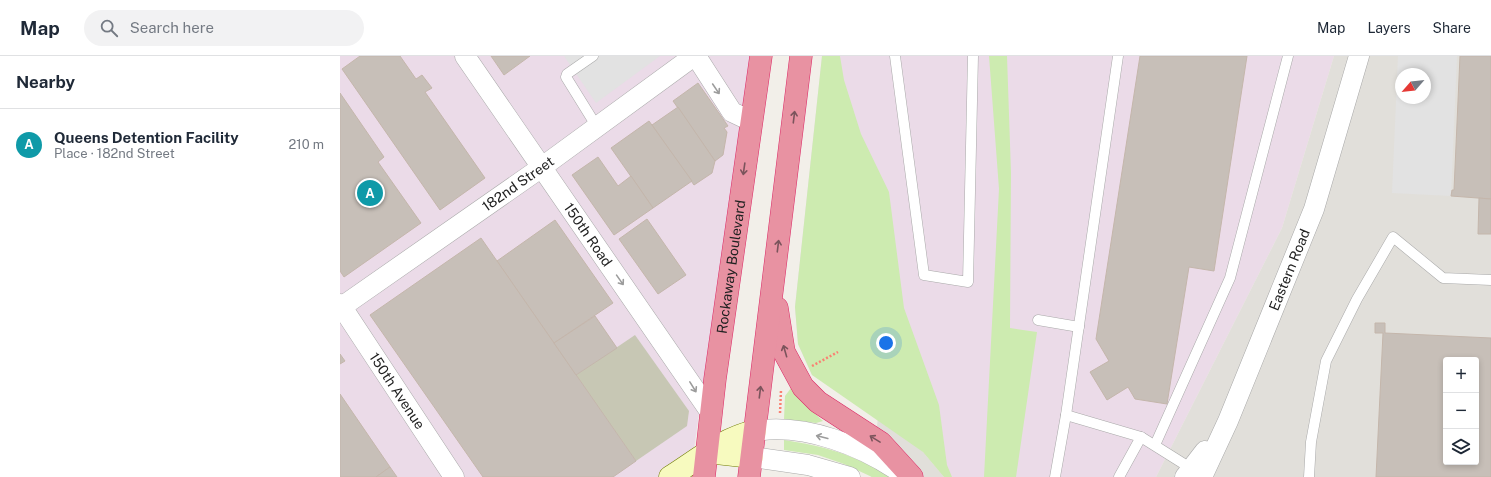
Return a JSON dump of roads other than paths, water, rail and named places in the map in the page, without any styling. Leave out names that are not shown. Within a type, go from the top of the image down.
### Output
[{"type":"highway","name":"Rockaway Boulevard","points":[[704,477],[711,413],[761,56]]},
{"type":"highway","points":[[751,467],[801,56]]},
{"type":"highway","points":[[773,284],[784,352],[803,388],[818,402],[881,443],[912,477]]},
{"type":"main road","points":[[670,477],[707,452],[739,436],[755,431]]},
{"type":"main road","points":[[707,452],[751,467]]},
{"type":"street","name":"150th Road","points":[[465,56],[711,413]]},
{"type":"street","name":"182nd Street","points":[[340,306],[542,167],[695,56]]},
{"type":"street","points":[[695,56],[732,112],[751,121]]},
{"type":"street","name":"Eastern Road","points":[[1193,474],[1228,421],[1314,209],[1359,56]]},
{"type":"street","name":"150th Avenue","points":[[340,306],[454,477]]},
{"type":"street","points":[[755,431],[774,429],[838,441],[878,458],[908,477]]},
{"type":"street","points":[[751,467],[808,465],[850,477]]},
{"type":"lane","points":[[593,56],[566,77],[597,127]]},
{"type":"lane","points":[[895,56],[924,275],[968,282],[973,56]]},
{"type":"lane","points":[[1055,477],[1066,415],[1118,56]]},
{"type":"lane","points":[[1154,445],[1230,278],[1288,56]]},
{"type":"lane","points":[[1309,477],[1311,442],[1326,361],[1357,299],[1393,237],[1443,278],[1491,280]]},
{"type":"lane","points":[[1038,320],[1079,327]]},
{"type":"lane","points":[[1066,415],[1141,436],[1193,474]]},
{"type":"lane","points":[[1119,477],[1141,436]]},
{"type":"place","name":"Queens Detention Facility","points":[[370,193]]}]
